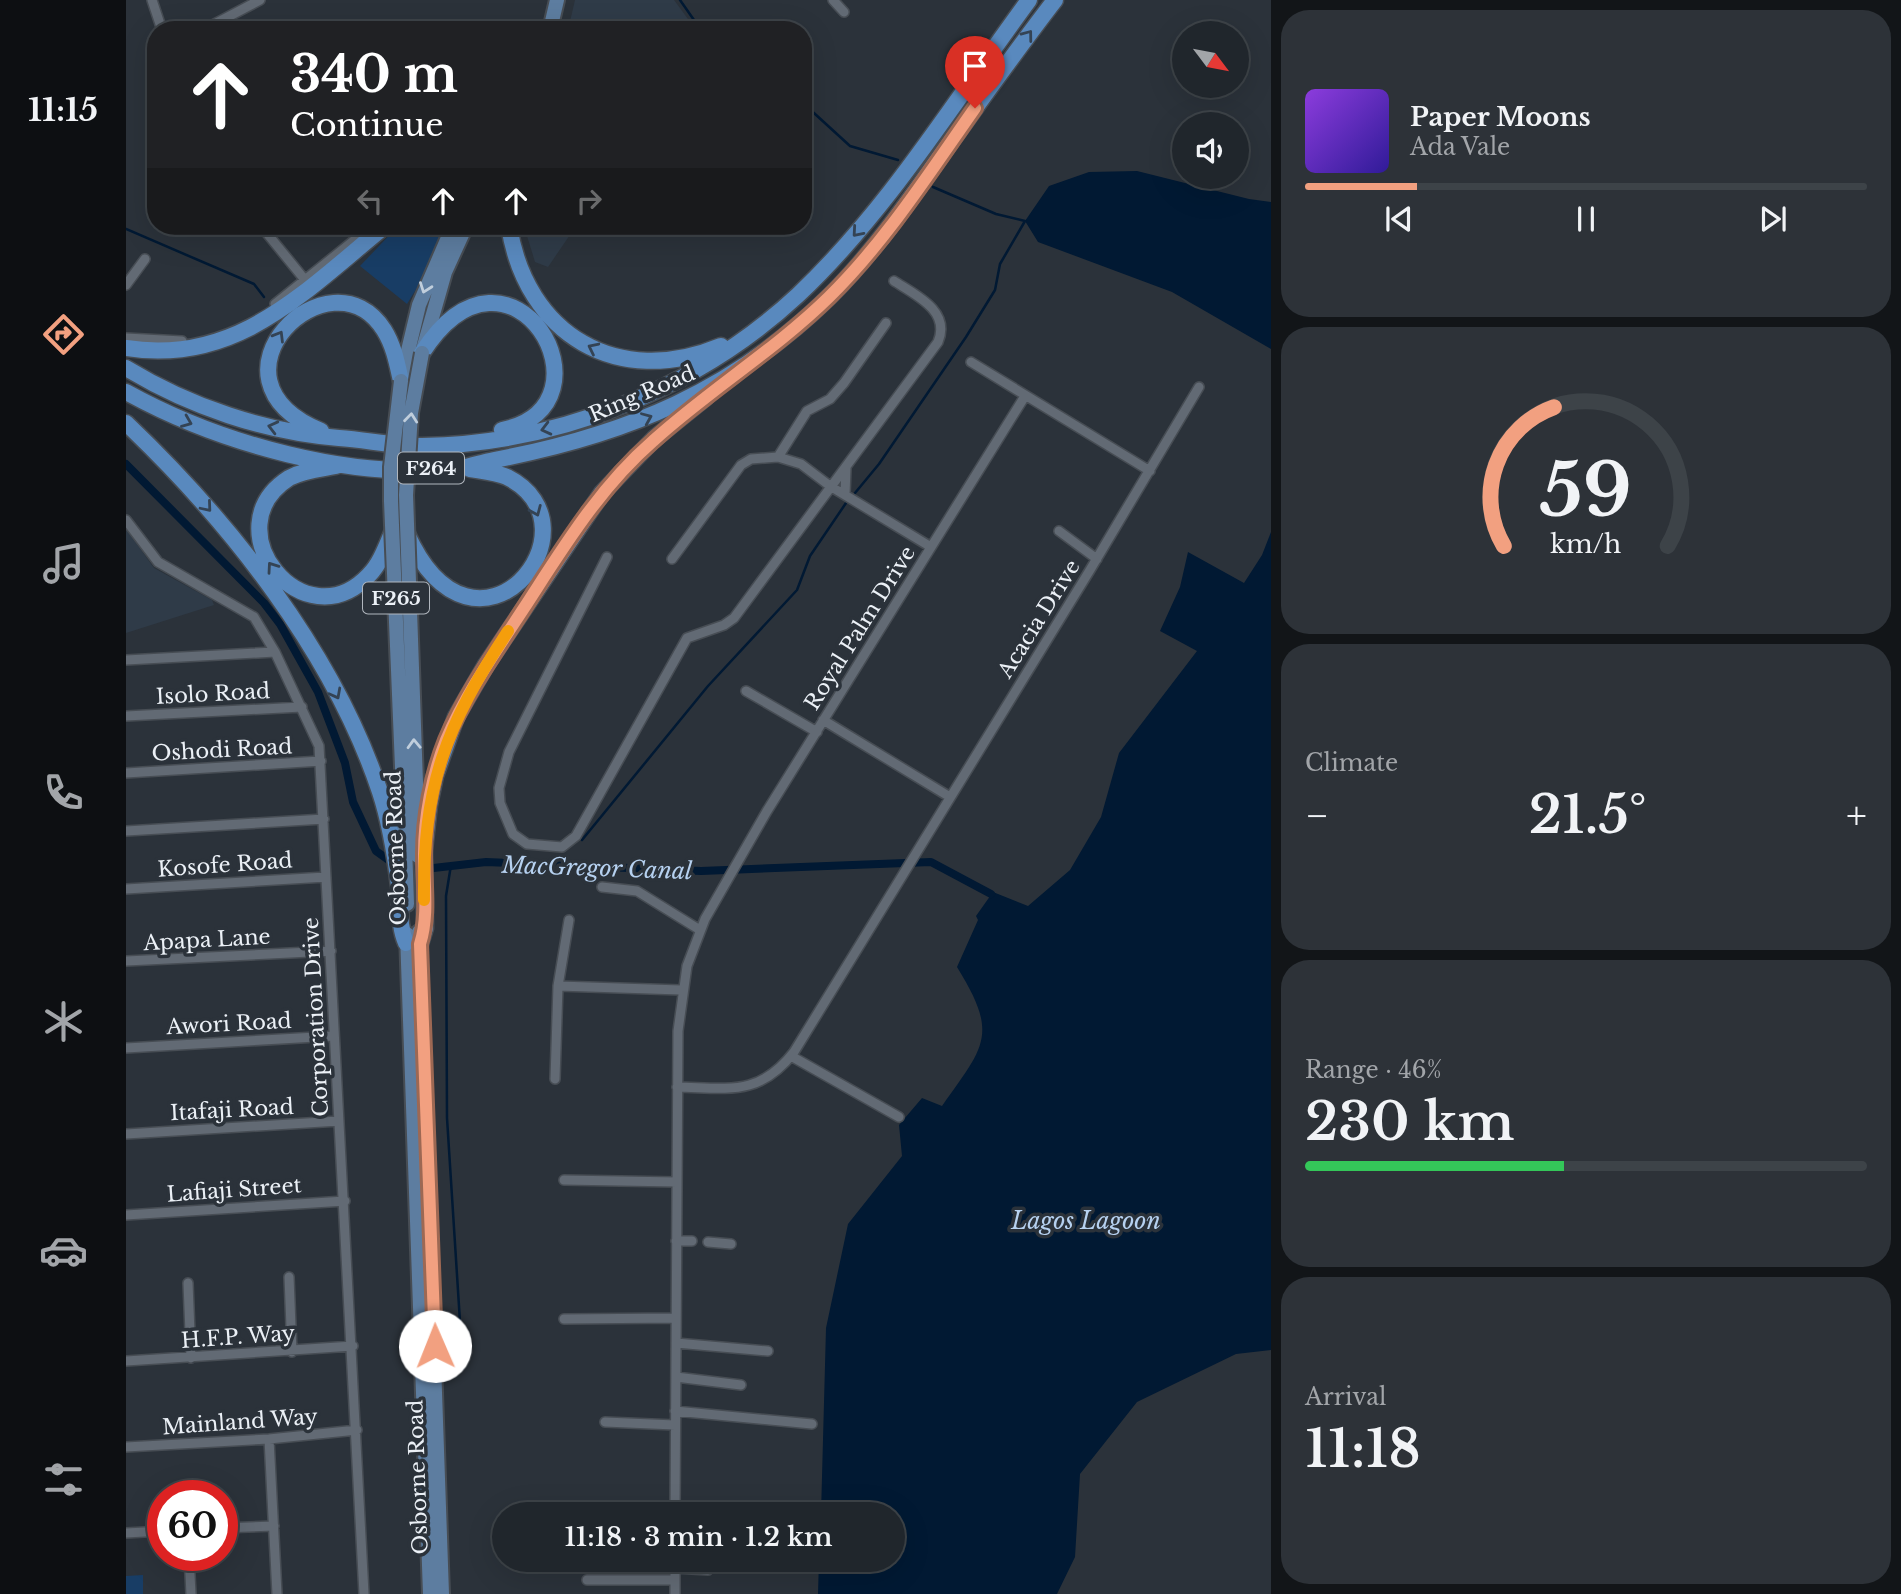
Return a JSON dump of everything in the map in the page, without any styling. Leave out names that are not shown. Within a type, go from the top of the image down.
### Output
[{"type":"highway","name":"Ring Road","points":[[126,368],[213,410],[293,432],[422,446],[541,430],[628,403],[704,366],[752,333],[796,297],[837,256],[915,158],[1029,0]]},
{"type":"highway","name":"Ring Road","points":[[126,393],[211,431],[268,449],[345,465],[403,469],[461,468],[538,453],[616,431],[733,376],[831,296],[916,191],[1055,0]]},
{"type":"highway","points":[[126,348],[168,351],[191,349],[237,336],[280,310],[374,235]]},
{"type":"highway","points":[[511,235],[519,268],[544,311],[562,331],[597,351],[637,361],[680,359],[701,354],[752,333]]},
{"type":"highway","name":"F265","points":[[340,438],[290,415],[275,396],[269,368],[272,349],[285,327],[303,312],[328,304],[355,308],[379,323],[394,352],[401,381]]},
{"type":"highway","points":[[422,353],[436,331],[459,312],[496,304],[517,309],[544,332],[554,355],[554,381],[539,409],[527,420],[508,428],[484,433],[472,440]]},
{"type":"highway","name":"F265","points":[[413,943],[425,928],[412,889],[410,851],[429,805],[445,744],[456,717],[494,653],[584,517],[614,478],[654,439],[733,376]]},
{"type":"highway","points":[[126,422],[167,461],[219,521],[258,572],[323,669],[357,734],[375,779],[410,851],[412,889],[401,933],[413,943]]},
{"type":"highway","points":[[345,465],[311,470],[289,478],[268,499],[260,530],[261,548],[276,575],[305,593],[330,595],[356,586],[369,575],[400,533],[434,579],[457,594],[473,598],[498,595],[524,579],[539,555],[543,539],[537,509],[521,487],[496,474],[461,468]]},
{"type":"main road","points":[[552,21],[557,0]]},
{"type":"main road","points":[[562,21],[567,0]]},
{"type":"main road","name":"Osborne Road","points":[[410,851],[400,533],[391,467],[401,381],[419,305],[449,235]]},
{"type":"main road","name":"Osborne Road","points":[[400,533],[409,436],[422,353],[445,272],[462,235]]},
{"type":"main road","name":"Osborne Road","points":[[413,943],[430,1594]]},
{"type":"main road","name":"Osborne Road","points":[[413,943],[442,1594]]},
{"type":"street","points":[[152,0],[159,21]]},
{"type":"street","points":[[219,21],[260,0]]},
{"type":"street","points":[[834,0],[844,12]]},
{"type":"street","points":[[268,235],[305,280]]},
{"type":"street","points":[[126,338],[176,342],[218,334],[257,315],[361,235]]},
{"type":"street","points":[[126,285],[145,259]]},
{"type":"street","points":[[607,557],[545,678],[503,770],[500,803],[513,834],[527,844],[562,847],[576,836],[687,638],[724,625],[734,618],[846,468],[942,332],[939,316],[924,300],[894,281]]},
{"type":"street","points":[[778,457],[807,411],[830,399],[886,323]]},
{"type":"street","points":[[971,362],[1150,471]]},
{"type":"street","name":"Acacia Drive","points":[[677,1087],[742,1088],[757,1085],[781,1069],[791,1056],[1097,559],[1199,387]]},
{"type":"street","name":"Royal Palm Drive","points":[[675,1502],[677,1087],[681,990],[700,930],[728,879],[823,720],[1025,396]]},
{"type":"street","points":[[788,445],[801,464],[830,486],[931,547]]},
{"type":"street","points":[[672,559],[741,465],[751,459],[778,457],[801,464]]},
{"type":"street","points":[[845,495],[846,468]]},
{"type":"street","name":"Corporation Drive","points":[[126,520],[148,551],[165,566],[254,617],[302,707],[315,735],[321,761],[365,1594]]},
{"type":"street","points":[[1059,531],[1097,559]]},
{"type":"street","points":[[126,660],[275,652]]},
{"type":"street","points":[[746,691],[817,732]]},
{"type":"street","name":"Isolo Road","points":[[126,716],[302,707]]},
{"type":"street","points":[[823,720],[950,797]]},
{"type":"street","name":"Oshodi Road","points":[[126,773],[321,761]]},
{"type":"street","points":[[126,831],[324,819]]},
{"type":"street","name":"Kosofe Road","points":[[126,889],[326,877]]},
{"type":"street","points":[[602,887],[637,891],[700,930]]},
{"type":"street","points":[[555,1079],[558,986],[569,920]]},
{"type":"street","name":"Apapa Lane","points":[[126,961],[331,951]]},
{"type":"street","points":[[558,986],[681,990]]},
{"type":"street","name":"Awori Road","points":[[126,1048],[334,1036]]},
{"type":"street","points":[[791,1056],[899,1117]]},
{"type":"street","name":"Itafaji Road","points":[[126,1134],[339,1121]]},
{"type":"street","points":[[564,1180],[677,1182]]},
{"type":"street","name":"Lafiaji Street","points":[[126,1215],[345,1201]]},
{"type":"street","points":[[676,1241],[692,1241]]},
{"type":"street","points":[[708,1242],[731,1244]]},
{"type":"street","points":[[289,1277],[292,1352]]},
{"type":"street","points":[[188,1283],[191,1358]]},
{"type":"street","points":[[564,1319],[676,1318]]},
{"type":"street","points":[[676,1343],[768,1351]]},
{"type":"street","name":"H.F.P. Way","points":[[126,1361],[353,1346]]},
{"type":"street","points":[[676,1377],[741,1385]]},
{"type":"street","points":[[675,1411],[812,1424]]},
{"type":"street","points":[[605,1422],[675,1425]]},
{"type":"street","name":"Mainland Way","points":[[126,1447],[269,1439],[357,1430]]},
{"type":"street","points":[[269,1439],[277,1594]]},
{"type":"street","points":[[238,1527],[274,1526]]},
{"type":"street","points":[[126,1533],[147,1532]]},
{"type":"street","points":[[190,1571],[191,1594]]},
{"type":"street","points":[[675,1594],[676,1572]]},
{"type":"street","points":[[587,1580],[676,1580]]},
{"type":"shaded area","points":[[575,0],[674,0],[689,21],[570,21]]},
{"type":"shaded area","points":[[389,235],[450,235],[407,304],[360,266]]},
{"type":"shaded area","points":[[527,235],[570,235],[548,267],[535,262]]},
{"type":"shaded area","points":[[126,529],[154,568],[212,600],[214,605],[126,633]]},
{"type":"shaded area","points":[[143,1575],[143,1594],[126,1594],[126,1576]]},
{"type":"water","points":[[1137,171],[1172,180],[1172,189],[1209,189],[1271,202],[1271,349],[1172,292],[1038,242],[1025,221],[1049,186],[1089,172]]},
{"type":"water","name":"Lagos Lagoon","points":[[1271,532],[1271,1350],[1236,1354],[1137,1402],[1080,1474],[1075,1557],[1057,1594],[818,1594],[819,1572],[905,1572],[905,1502],[821,1502],[826,1328],[848,1224],[902,1156],[899,1125],[922,1098],[942,1106],[977,1053],[982,1025],[970,990],[957,967],[978,920],[976,916],[993,892],[1028,906],[1070,870],[1101,817],[1119,753],[1197,651],[1160,631],[1180,587],[1188,552],[1244,583],[1262,555]]},
{"type":"waterway","points":[[680,0],[695,21]]},
{"type":"waterway","points":[[812,111],[850,146],[898,160]]},
{"type":"waterway","points":[[855,493],[879,464],[966,337],[995,290],[1000,264],[1025,221],[996,214],[933,187]]},
{"type":"waterway","points":[[126,229],[254,284],[264,297]]},
{"type":"waterway","name":"MacGregor Canal","points":[[126,464],[264,603],[280,624],[318,692],[345,763],[353,802],[376,851],[401,869],[416,870],[486,862],[701,871],[931,862],[991,894]]},
{"type":"waterway","points":[[582,840],[708,686],[797,590],[810,556],[846,503]]},
{"type":"waterway","points":[[451,865],[446,896],[447,1118],[463,1369]]},
{"type":"slow traffic","points":[[424,900],[425,828],[435,776],[456,717],[508,631]]},
{"type":"route","points":[[435,1346],[420,944],[425,928],[425,828],[435,776],[456,717],[486,665],[584,517],[614,478],[654,439],[810,316],[831,296],[881,238],[975,108]]}]
